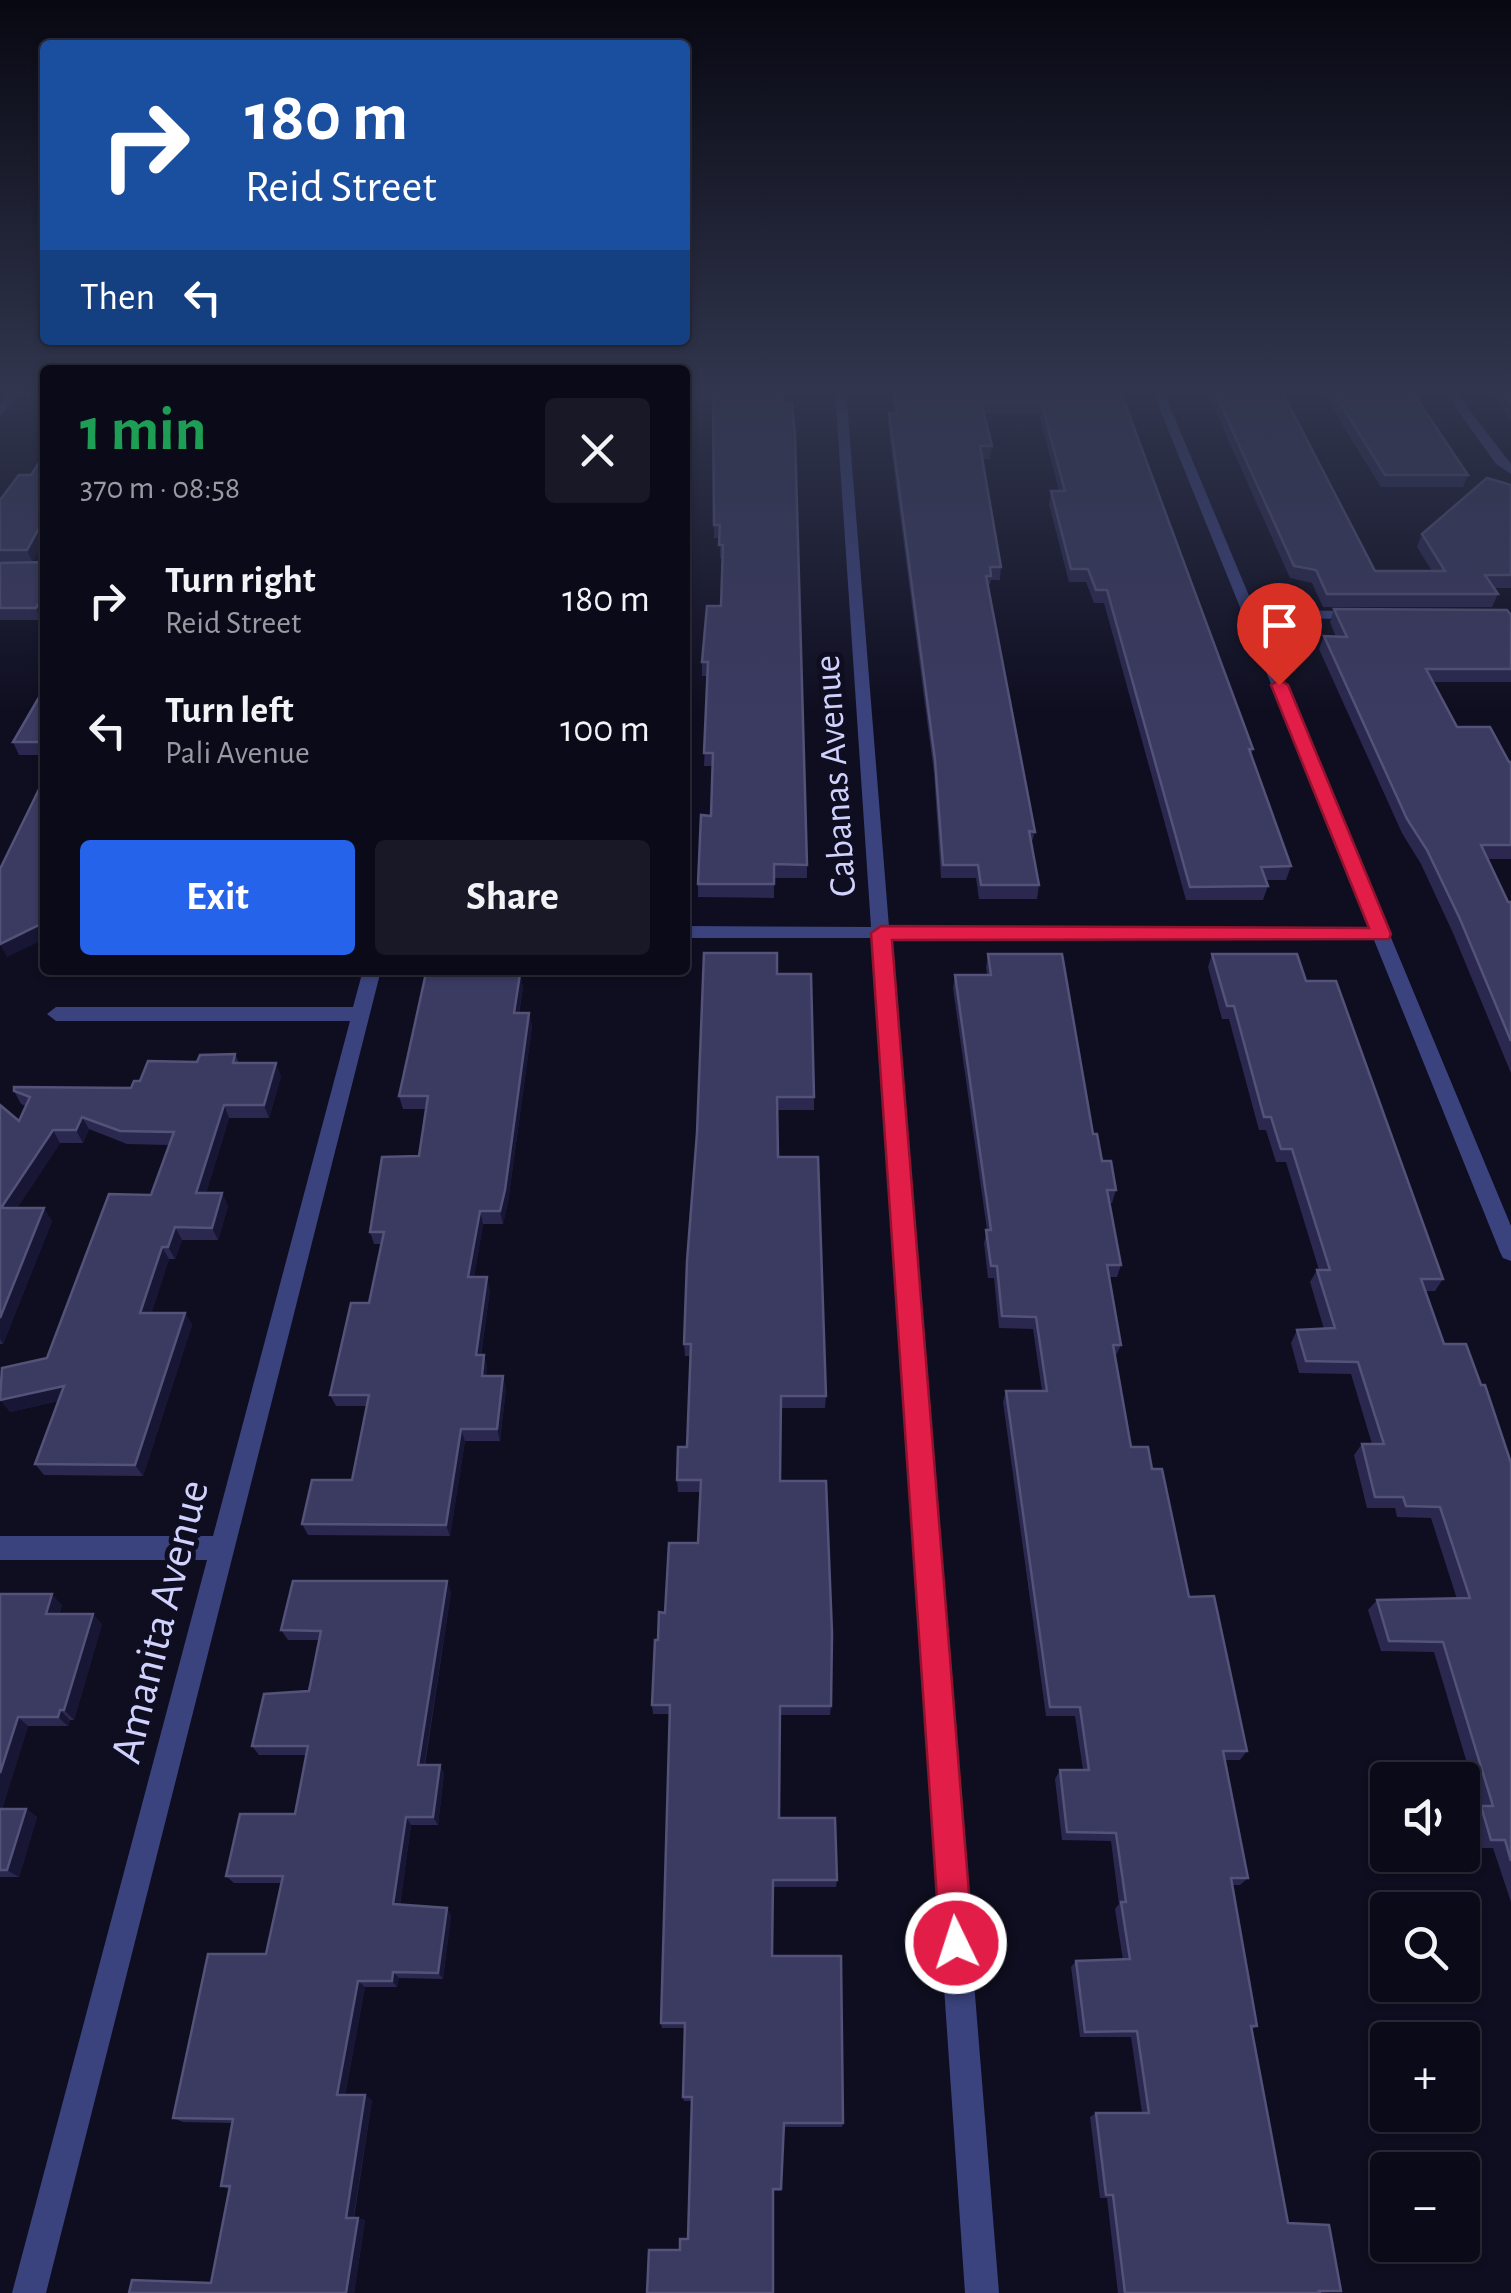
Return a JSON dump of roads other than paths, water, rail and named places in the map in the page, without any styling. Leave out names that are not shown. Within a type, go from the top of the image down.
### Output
[{"type":"street","name":"Cabanas Avenue","points":[[848,497],[982,2293]]},
{"type":"street","points":[[1202,497],[1511,1252]]},
{"type":"street","points":[[1250,614],[1368,615]]},
{"type":"street","points":[[690,932],[1382,934]]},
{"type":"street","name":"Amanita Avenue","points":[[28,2293],[371,975]]},
{"type":"street","points":[[56,1014],[361,1014]]},
{"type":"street","points":[[0,1548],[220,1548]]}]
